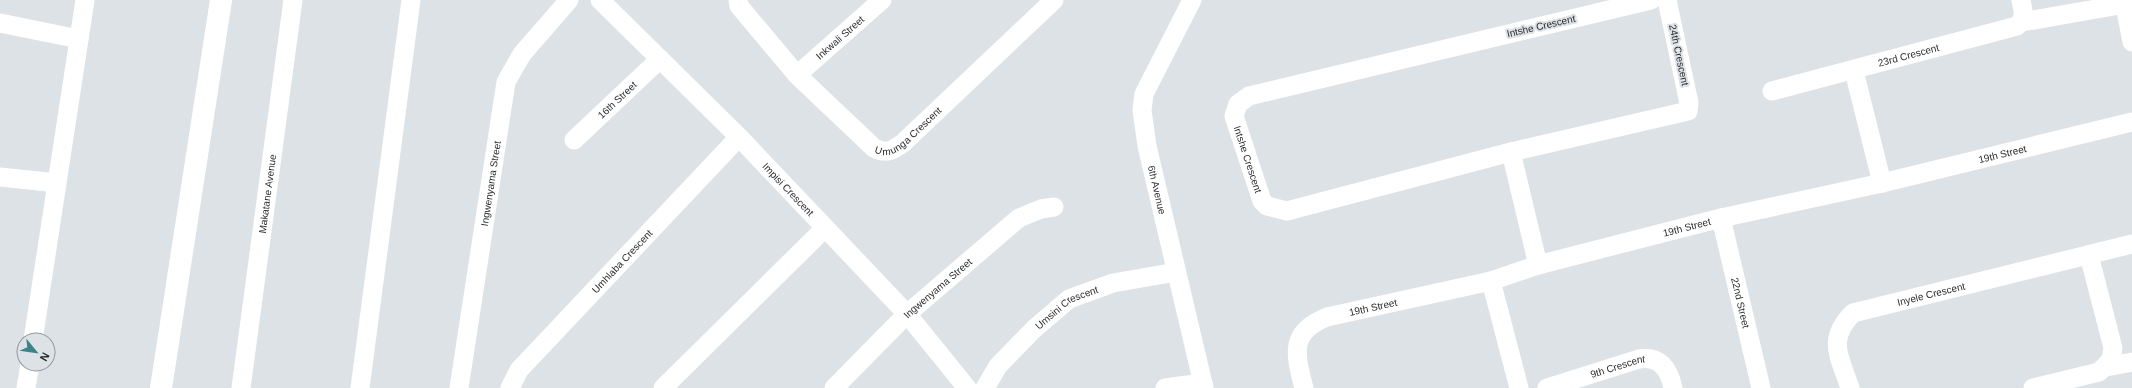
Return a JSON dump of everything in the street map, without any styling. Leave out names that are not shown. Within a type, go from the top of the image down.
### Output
[{"type":"main road","points":[[161,388],[221,0]]},
{"type":"street","points":[[34,332],[85,0]]},
{"type":"street","name":"Makatane Avenue","points":[[241,388],[293,0]]},
{"type":"street","points":[[360,388],[411,0]]},
{"type":"street","name":"Ingwenyama Street","points":[[459,388],[506,82],[522,54],[569,0]]},
{"type":"street","name":"Impisi Crescent","points":[[600,0],[738,136],[907,314],[967,388]]},
{"type":"street","name":"Umunga Crescent","points":[[738,0],[739,6],[797,75],[874,148],[883,152],[892,151],[1054,0]]},
{"type":"street","name":"Inkwali Street","points":[[797,75],[882,0]]},
{"type":"street","name":"6th Avenue","points":[[1192,0],[1144,94],[1142,110],[1148,146],[1203,386]]},
{"type":"street","name":"Intshe Crescent","points":[[1651,0],[1249,96],[1238,104],[1234,116],[1262,201],[1267,206],[1287,211],[1511,152],[1688,111]]},
{"type":"street","name":"24th Crescent","points":[[1667,0],[1689,103],[1688,111]]},
{"type":"street","points":[[2021,0],[2024,14],[2022,22]]},
{"type":"street","points":[[2124,2],[2132,42]]},
{"type":"street","name":"23rd Crescent","points":[[1772,91],[1854,71],[2017,26],[2022,22],[2124,2]]},
{"type":"street","points":[[0,23],[79,39]]},
{"type":"street","name":"16th Street","points":[[574,140],[660,59]]},
{"type":"street","points":[[1854,71],[1882,183]]},
{"type":"street","name":"19th Street","points":[[1304,388],[1297,360],[1298,344],[1303,332],[1312,323],[1327,317],[1491,281],[1538,265],[1721,218],[1882,183],[2132,122]]},
{"type":"street","name":"Umhlaba Crescent","points":[[510,388],[519,370],[528,360],[738,136]]},
{"type":"street","points":[[1511,152],[1538,265]]},
{"type":"street","points":[[0,177],[57,183]]},
{"type":"street","name":"Ingwenyama Street","points":[[834,388],[907,314],[1019,218],[1041,209],[1054,207]]},
{"type":"street","name":"22nd Street","points":[[1721,218],[1761,388]]},
{"type":"street","points":[[663,388],[825,228]]},
{"type":"street","name":"Inyele Crescent","points":[[1850,388],[1836,344],[1842,324],[1853,313],[2132,244]]},
{"type":"street","points":[[2033,388],[2100,372],[2111,360],[2113,348],[2089,255]]},
{"type":"street","name":"Umsini Crescent","points":[[985,388],[998,366],[1034,329],[1069,299],[1113,282],[1176,272]]},
{"type":"street","points":[[1491,281],[1519,388]]},
{"type":"street","name":"9th Crescent","points":[[1547,388],[1639,359],[1651,358],[1660,363],[1670,375],[1673,388]]},
{"type":"street","points":[[2106,366],[2132,362]]},
{"type":"street","points":[[26,388],[29,372]]},
{"type":"street","points":[[1165,388],[1203,386]]}]
